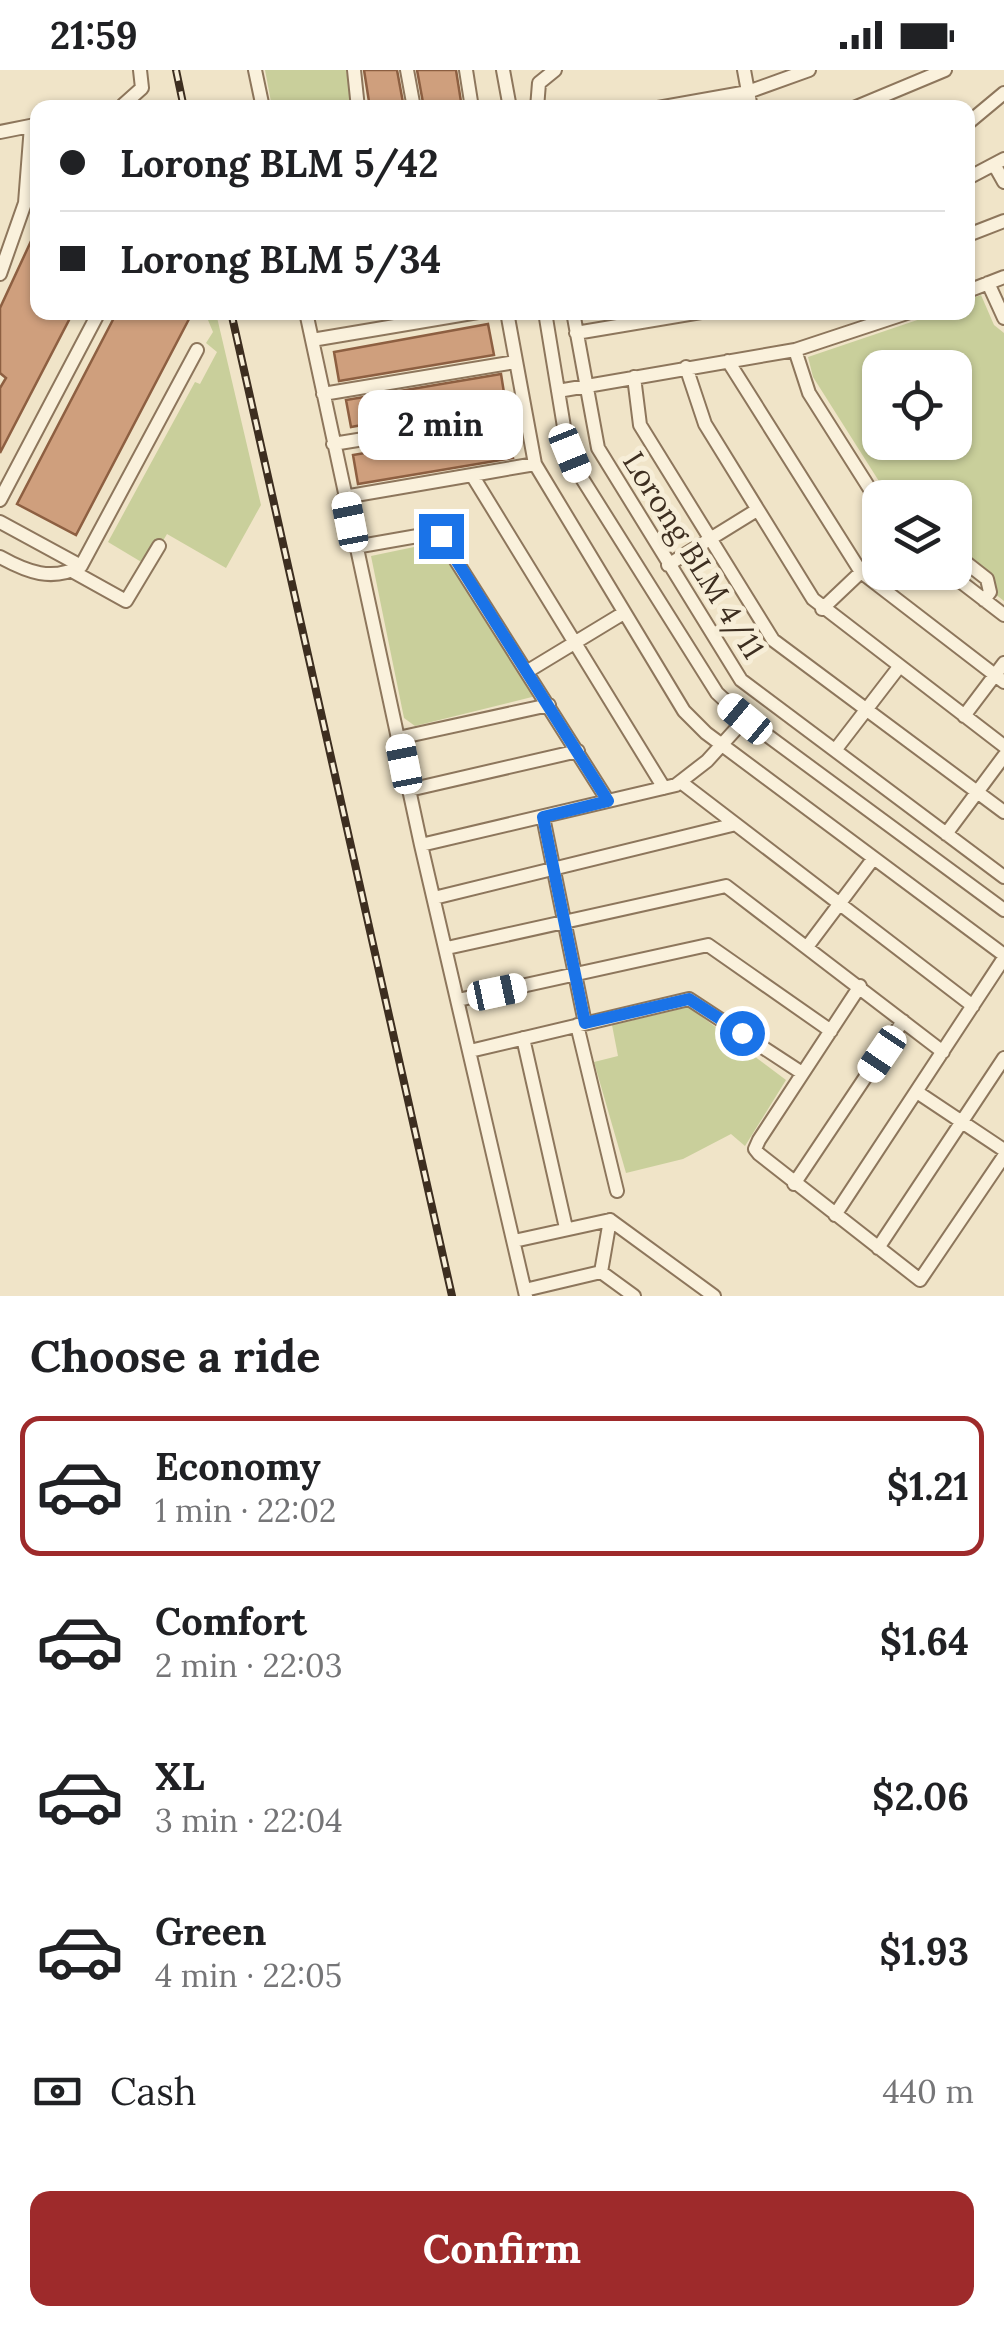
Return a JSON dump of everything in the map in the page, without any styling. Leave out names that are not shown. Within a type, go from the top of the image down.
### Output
[{"type":"street","points":[[131,100],[142,88],[140,70]]},
{"type":"street","points":[[255,70],[261,100]]},
{"type":"street","points":[[354,70],[357,100]]},
{"type":"street","points":[[407,70],[413,100]]},
{"type":"street","points":[[466,70],[471,100]]},
{"type":"street","points":[[503,70],[509,100]]},
{"type":"street","points":[[538,100],[539,83],[555,70]]},
{"type":"street","points":[[744,70],[750,100]]},
{"type":"street","points":[[703,100],[748,92],[809,70]]},
{"type":"street","points":[[873,100],[940,71]]},
{"type":"street","points":[[975,117],[1004,93]]},
{"type":"street","points":[[0,132],[30,126]]},
{"type":"street","points":[[0,274],[24,203],[30,156]]},
{"type":"street","points":[[975,175],[999,163],[1004,182]]},
{"type":"street","points":[[975,232],[1004,221]]},
{"type":"street","points":[[975,288],[1004,277]]},
{"type":"street","points":[[988,283],[1004,318]]},
{"type":"street","points":[[0,500],[94,320]]},
{"type":"street","points":[[308,320],[421,845],[525,1293],[601,1272]]},
{"type":"street","points":[[312,340],[431,320]]},
{"type":"street","points":[[508,320],[535,464],[684,711],[722,746],[1004,957],[835,1216]]},
{"type":"street","points":[[546,320],[565,434],[578,472],[706,678],[745,719],[1004,910]]},
{"type":"street","name":"Lorong BLM 4/11","points":[[574,320],[598,448],[741,680],[1004,876]]},
{"type":"street","points":[[576,333],[653,320]]},
{"type":"street","points":[[558,391],[795,350],[884,320]]},
{"type":"street","points":[[76,568],[197,350]]},
{"type":"street","points":[[795,350],[810,393],[864,480]]},
{"type":"street","points":[[728,361],[861,572],[1001,673],[964,716]]},
{"type":"street","points":[[323,394],[515,362]]},
{"type":"street","points":[[686,367],[705,424],[822,610],[1004,746]]},
{"type":"street","points":[[634,377],[640,425],[772,640],[1004,812]]},
{"type":"street","points":[[334,444],[526,413]]},
{"type":"street","points":[[344,497],[535,464]]},
{"type":"street","points":[[472,475],[572,644],[664,788]]},
{"type":"street","points":[[668,565],[757,510]]},
{"type":"street","points":[[0,522],[126,601],[159,546]]},
{"type":"street","points":[[355,547],[429,534],[441,536],[608,801]]},
{"type":"street","points":[[0,558],[36,574],[76,568]]},
{"type":"street","points":[[972,567],[987,579],[990,592],[984,600]]},
{"type":"street","points":[[822,610],[861,572]]},
{"type":"street","points":[[971,590],[1004,615]]},
{"type":"street","points":[[528,672],[622,614]]},
{"type":"street","points":[[836,749],[899,667]]},
{"type":"street","points":[[398,738],[549,705]]},
{"type":"street","points":[[421,845],[682,783],[745,719]]},
{"type":"street","points":[[409,790],[578,751]]},
{"type":"street","points":[[946,834],[1004,756]]},
{"type":"street","points":[[682,783],[973,1006]]},
{"type":"street","points":[[543,817],[581,1024],[617,1190]]},
{"type":"street","points":[[434,898],[732,825]]},
{"type":"street","points":[[807,947],[873,858]]},
{"type":"street","points":[[447,948],[726,886],[943,1052]]},
{"type":"street","points":[[458,1000],[708,945],[830,1032]]},
{"type":"street","points":[[860,986],[754,1149],[920,1280],[1004,1153],[917,1092]]},
{"type":"street","points":[[470,1051],[689,999],[802,1073]]},
{"type":"street","points":[[794,1184],[903,1021]]},
{"type":"street","points":[[523,1038],[566,1228]]},
{"type":"street","points":[[878,1248],[1004,1058]]},
{"type":"street","points":[[514,1241],[610,1220],[714,1296]]},
{"type":"street","points":[[601,1272],[610,1220]]},
{"type":"street","points":[[601,1272],[634,1296]]},
{"type":"green space","points":[[265,70],[346,70],[352,100],[271,100]]},
{"type":"green space","points":[[981,295],[994,325],[1004,333],[1004,601],[972,576],[972,480],[878,480],[866,460],[972,460],[972,350],[862,350],[862,454],[813,377],[808,357],[917,320],[975,320],[975,297]]},
{"type":"green space","points":[[208,320],[218,320],[261,505],[226,568],[167,534],[148,566],[108,542],[195,382],[200,384],[217,352],[206,343],[213,332]]},
{"type":"green space","points":[[438,542],[536,696],[415,726],[404,718],[371,556]]},
{"type":"green space","points":[[689,1007],[786,1080],[745,1146],[731,1134],[683,1159],[626,1173],[594,1062],[618,1056],[612,1025]]},
{"type":"building","points":[[364,70],[397,70],[403,100],[369,100]]},
{"type":"building","points":[[417,70],[456,70],[461,100],[423,100]]},
{"type":"building","points":[[30,243],[30,320],[69,320],[0,453],[0,388],[6,378],[0,373],[0,308]]},
{"type":"building","points":[[113,320],[188,320],[76,535],[17,504]]},
{"type":"building","points":[[488,324],[494,355],[339,381],[334,352]]},
{"type":"building","points":[[501,374],[505,399],[351,427],[346,400]]},
{"type":"building","points":[[508,429],[513,458],[358,484],[353,455]]},
{"type":"railway","points":[[176,70],[182,100]]},
{"type":"railway","points":[[233,320],[452,1296]]},
{"type":"route","points":[[441,536],[608,801],[543,817],[585,1023],[689,999],[742,1033]]}]
